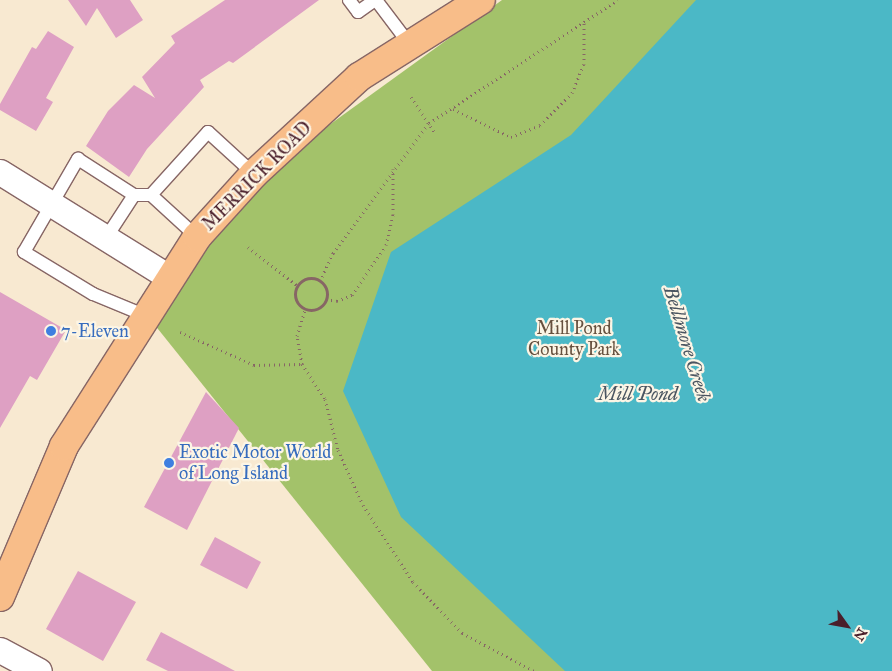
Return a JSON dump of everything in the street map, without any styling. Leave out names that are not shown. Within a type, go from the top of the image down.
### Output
[{"type":"main road","name":"MERRICK ROAD","points":[[0,597],[64,446],[144,315],[197,237],[254,174],[359,77],[481,0]]},
{"type":"street","points":[[0,172],[169,276]]},
{"type":"street","points":[[0,650],[39,671]]},
{"type":"lane","points":[[350,0],[358,12],[375,0],[410,45]]},
{"type":"lane","points":[[151,195],[208,132],[254,174]]},
{"type":"lane","points":[[144,315],[93,294],[24,252],[50,202],[78,158],[134,195],[151,195],[197,237]]},
{"type":"lane","points":[[106,238],[134,195]]},
{"type":"path","points":[[320,281],[333,253],[393,169],[429,123],[618,0]]},
{"type":"path","points":[[452,108],[470,113],[511,137],[540,125],[572,93],[584,64],[584,22]]},
{"type":"path","points":[[411,97],[435,133]]},
{"type":"path","points":[[326,300],[337,301],[352,295],[386,245],[394,214],[393,169]]},
{"type":"path","points":[[248,247],[298,286]]},
{"type":"path","points":[[310,278],[320,281],[327,289],[326,300],[315,310],[305,309],[296,297],[298,286],[310,278]]},
{"type":"path","points":[[305,309],[296,336],[302,364],[325,399],[338,450],[363,505],[418,588],[462,633],[534,671]]},
{"type":"path","points":[[180,332],[254,365],[302,364]]},
{"type":"green space","name":"Mill Pond","points":[[502,0],[892,0],[892,671],[432,671],[154,324],[207,243],[307,141]]},
{"type":"water","name":"Mill Pond","points":[[696,0],[892,0],[892,671],[565,671],[401,517],[343,391],[391,252],[571,135]]},
{"type":"building","points":[[68,0],[130,0],[143,20],[116,38],[97,8],[86,26]]},
{"type":"building","points":[[225,0],[319,0],[233,63],[229,61],[200,80],[204,87],[147,149],[129,177],[86,146],[108,111],[134,85],[155,98],[142,77],[175,43],[171,36]]},
{"type":"building","points":[[48,31],[74,47],[46,98],[53,102],[36,131],[0,110],[0,104],[32,47],[36,49]]},
{"type":"building","points":[[0,292],[66,330],[37,380],[30,376],[0,428]]},
{"type":"building","points":[[206,392],[239,428],[187,530],[144,507]]},
{"type":"building","points":[[215,537],[261,562],[247,589],[200,565]]},
{"type":"building","points":[[78,571],[136,602],[103,661],[46,629]]},
{"type":"building","points":[[161,632],[235,671],[168,671],[146,660]]},
{"type":"place","name":"7-Eleven","points":[[51,331]]},
{"type":"place","name":"Exotic Motor World of Long Island","points":[[169,463]]},
{"type":"park label","name":"Mill Pond County Park","points":[[574,339]]},
{"type":"water label","name":"Belllmore Creek","points":[[687,344]]}]
